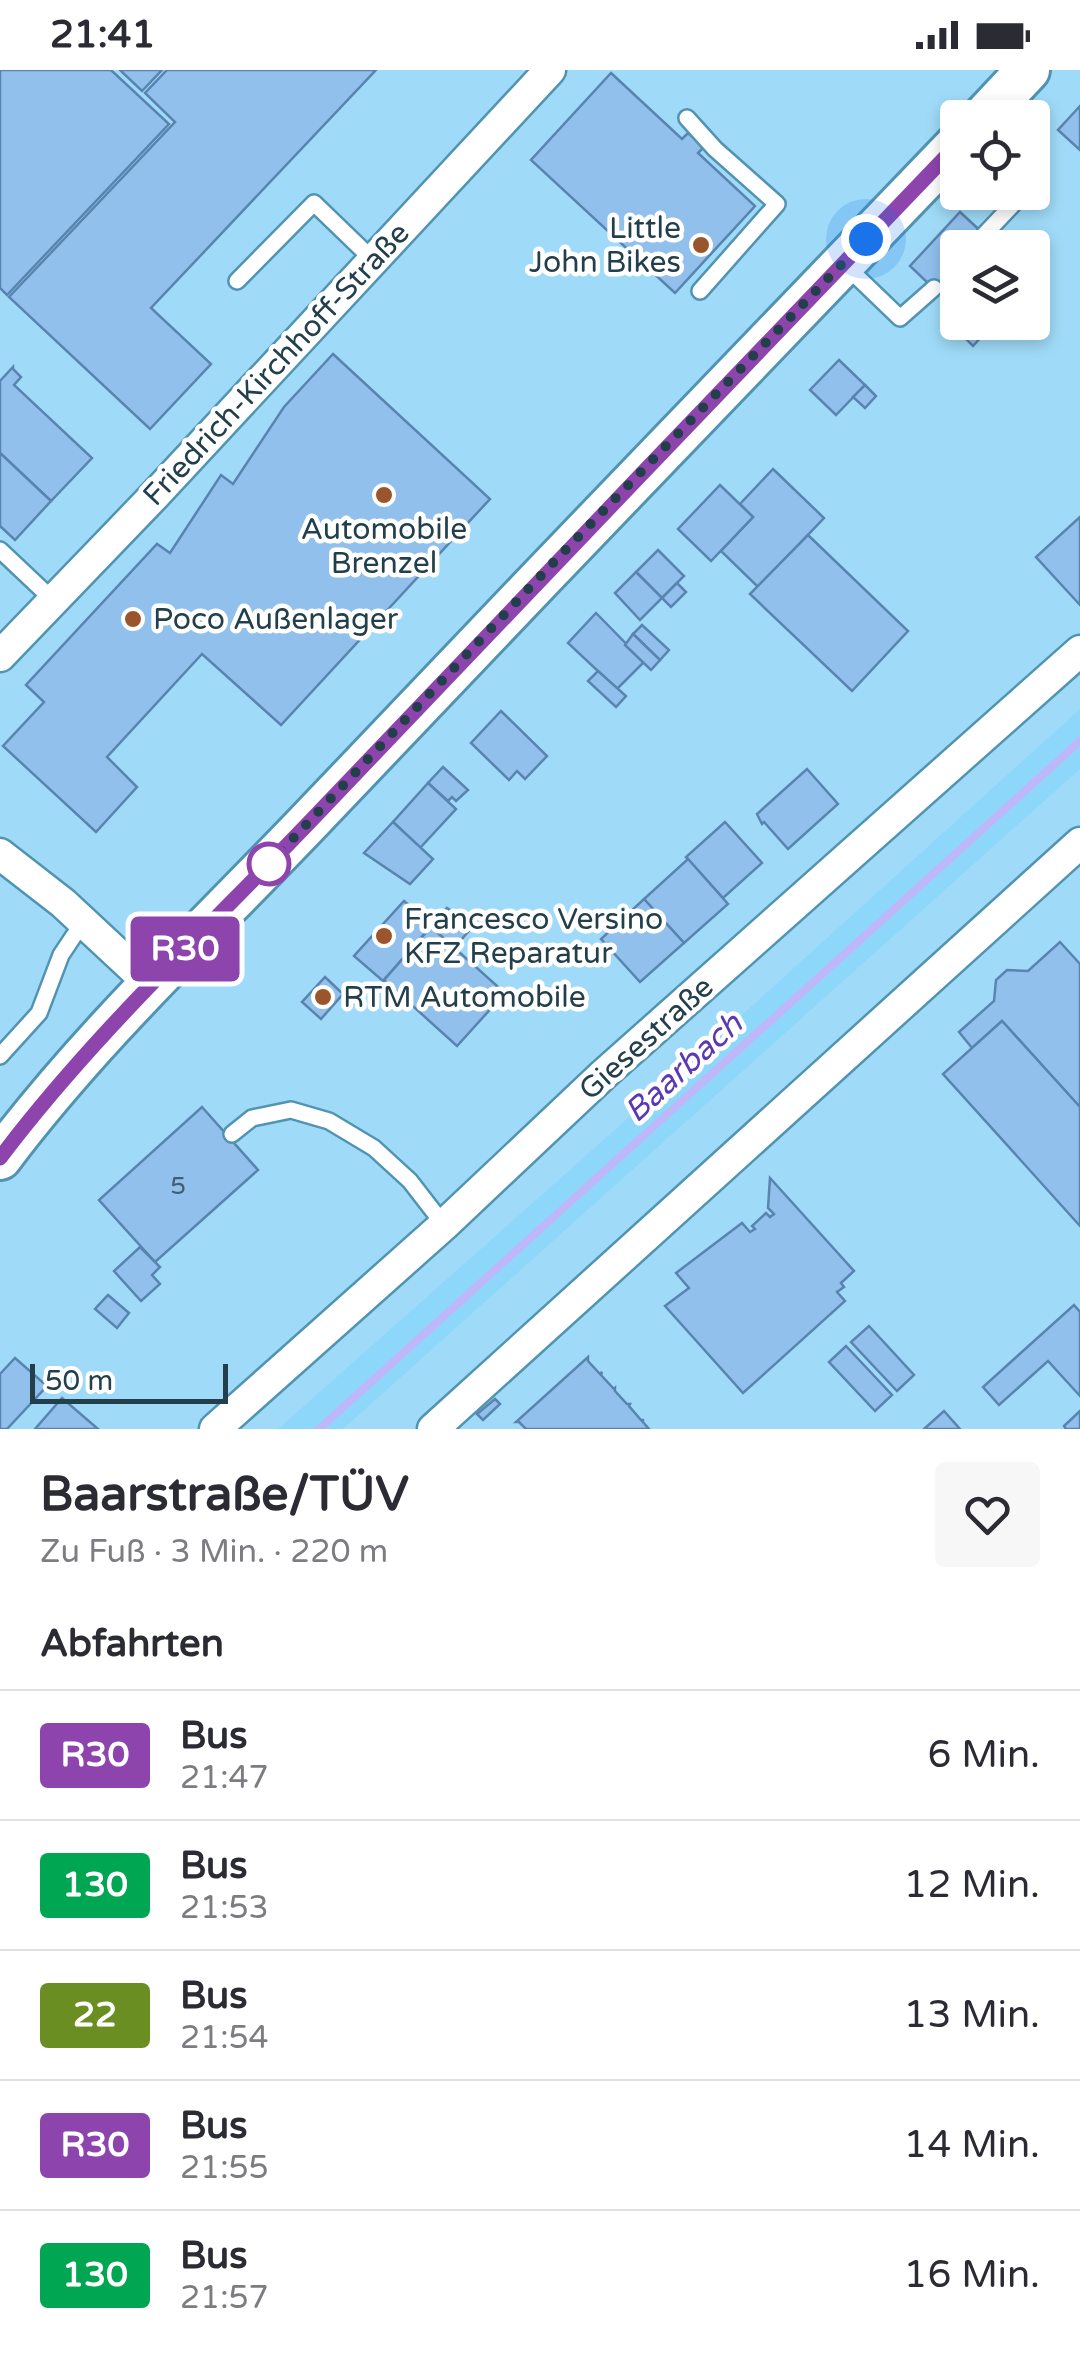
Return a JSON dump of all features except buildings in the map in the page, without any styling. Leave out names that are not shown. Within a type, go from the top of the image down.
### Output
[{"type":"main road","points":[[0,1158],[84,1054],[150,984],[940,163]]},
{"type":"street","name":"Friedrich-Kirchhoff-Straße","points":[[0,656],[550,70]]},
{"type":"street","name":"Giesestraße","points":[[214,1429],[444,1225],[604,1074],[1080,651]]},
{"type":"street","points":[[434,1429],[1080,843]]},
{"type":"street","points":[[0,854],[63,903],[150,984]]},
{"type":"lane","points":[[687,118],[715,150],[777,204],[700,290]]},
{"type":"lane","points":[[236,280],[314,203],[373,260]]},
{"type":"lane","points":[[989,230],[1008,210]]},
{"type":"lane","points":[[843,263],[900,318],[934,288]]},
{"type":"lane","points":[[0,550],[53,600]]},
{"type":"lane","points":[[0,1056],[39,1013],[60,955],[83,922]]},
{"type":"lane","points":[[232,1134],[252,1118],[291,1110],[329,1121],[374,1148],[410,1180],[444,1225]]},
{"type":"shaded area","points":[[0,70],[1080,70],[1080,1429],[0,1429]]},
{"type":"shaded area","points":[[1080,709],[1080,769],[343,1429],[278,1429],[618,1127]]},
{"type":"waterway","name":"Baarbach","points":[[319,1429],[1080,741]]},
{"type":"bus line","name":"R30","points":[[0,1158],[84,1054],[150,984],[940,163]]},
{"type":"place","name":"Little John Bikes","points":[[701,245]]},
{"type":"place","name":"Automobile Brenzel","points":[[384,495]]},
{"type":"place","name":"Poco Außenlager","points":[[133,619]]},
{"type":"place","name":"Francesco Versino KFZ Reparatur","points":[[384,936]]},
{"type":"place","name":"RTM Automobile","points":[[323,997]]},
{"type":"route","points":[[269,864],[866,239]]}]
